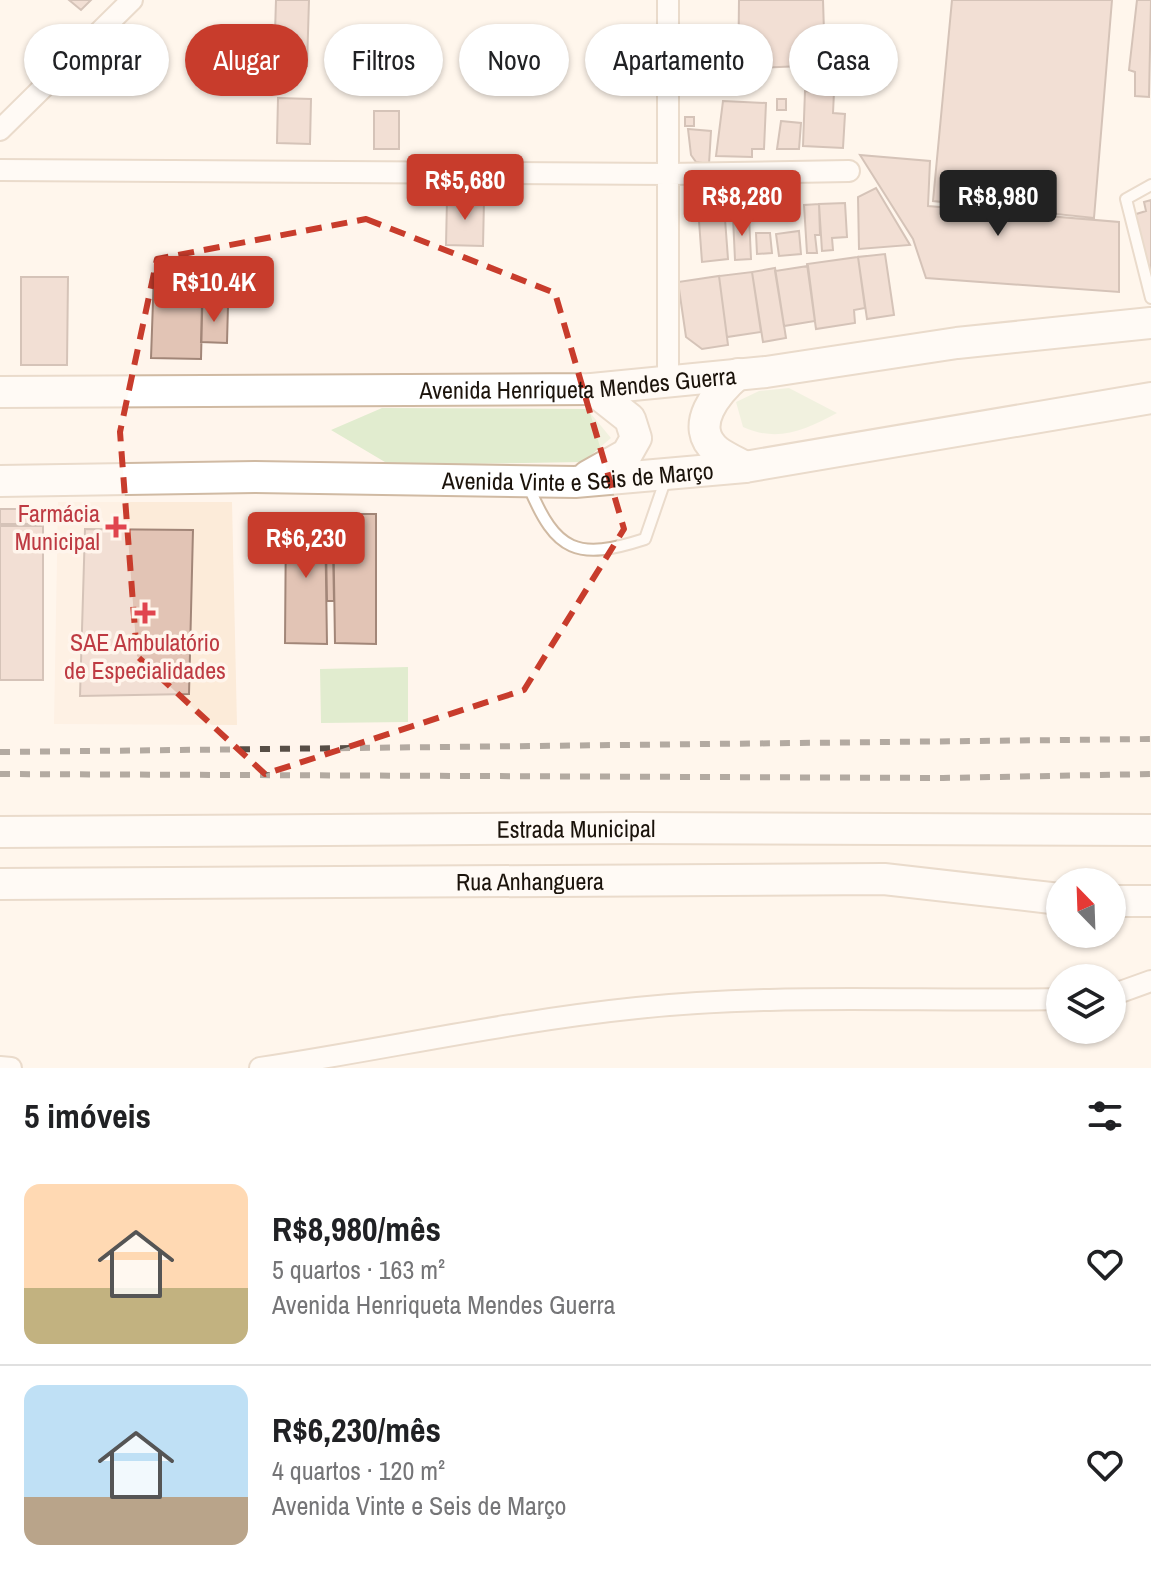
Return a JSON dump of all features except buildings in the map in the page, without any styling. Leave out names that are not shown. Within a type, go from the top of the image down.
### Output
[{"type":"main road","name":"Avenida Henriqueta Mendes Guerra","points":[[0,392],[592,389],[738,374],[957,343],[1151,323]]},
{"type":"main road","points":[[738,374],[711,403],[705,428],[716,450],[745,467]]},
{"type":"main road","points":[[575,482],[619,459],[636,438],[630,419],[592,389]]},
{"type":"main road","name":"Avenida Vinte e Seis de Março","points":[[0,481],[255,477],[575,482],[745,467],[1151,398]]},
{"type":"main road","points":[[873,830],[928,842],[1151,845]]},
{"type":"main road","name":"Estrada Municipal","points":[[0,832],[1151,830]]},
{"type":"main road","name":"Rua Anhanguera","points":[[0,884],[884,879],[1046,897]]},
{"type":"main road","points":[[1126,901],[1151,901]]},
{"type":"street","points":[[0,130],[132,0]]},
{"type":"street","points":[[668,0],[668,381]]},
{"type":"street","points":[[0,170],[669,174],[849,171]]},
{"type":"street","points":[[1126,990],[1151,981]]},
{"type":"street","points":[[260,1068],[503,1025],[638,1008],[759,999],[933,1002],[1046,999]]},
{"type":"street","points":[[0,1067],[11,1068]]},
{"type":"lane","points":[[1151,185],[1126,199],[1151,298]]},
{"type":"lane","points":[[527,481],[542,516],[557,537],[570,547],[604,549],[645,539],[667,475]]},
{"type":"highlighted area","points":[[366,219],[555,293],[624,529],[524,690],[265,774],[137,656],[120,432],[157,259]]},
{"type":"shaded area","name":"SAE Ambulatório de Especialidades","points":[[58,502],[232,502],[237,725],[54,724]]},
{"type":"green space","points":[[789,388],[837,413],[814,425],[780,434],[756,432],[743,427],[736,402],[759,391]]},
{"type":"green space","points":[[382,408],[587,409],[611,438],[583,462],[390,465],[331,430]]},
{"type":"green space","points":[[408,667],[408,722],[321,723],[320,669]]},
{"type":"railway","points":[[0,752],[1151,739]]},
{"type":"railway","points":[[0,774],[943,778],[1151,774]]},
{"type":"place","name":"Farmácia Municipal","points":[[116,527]]},
{"type":"place","name":"SAE Ambulatório de Especialidades","points":[[145,613]]}]
